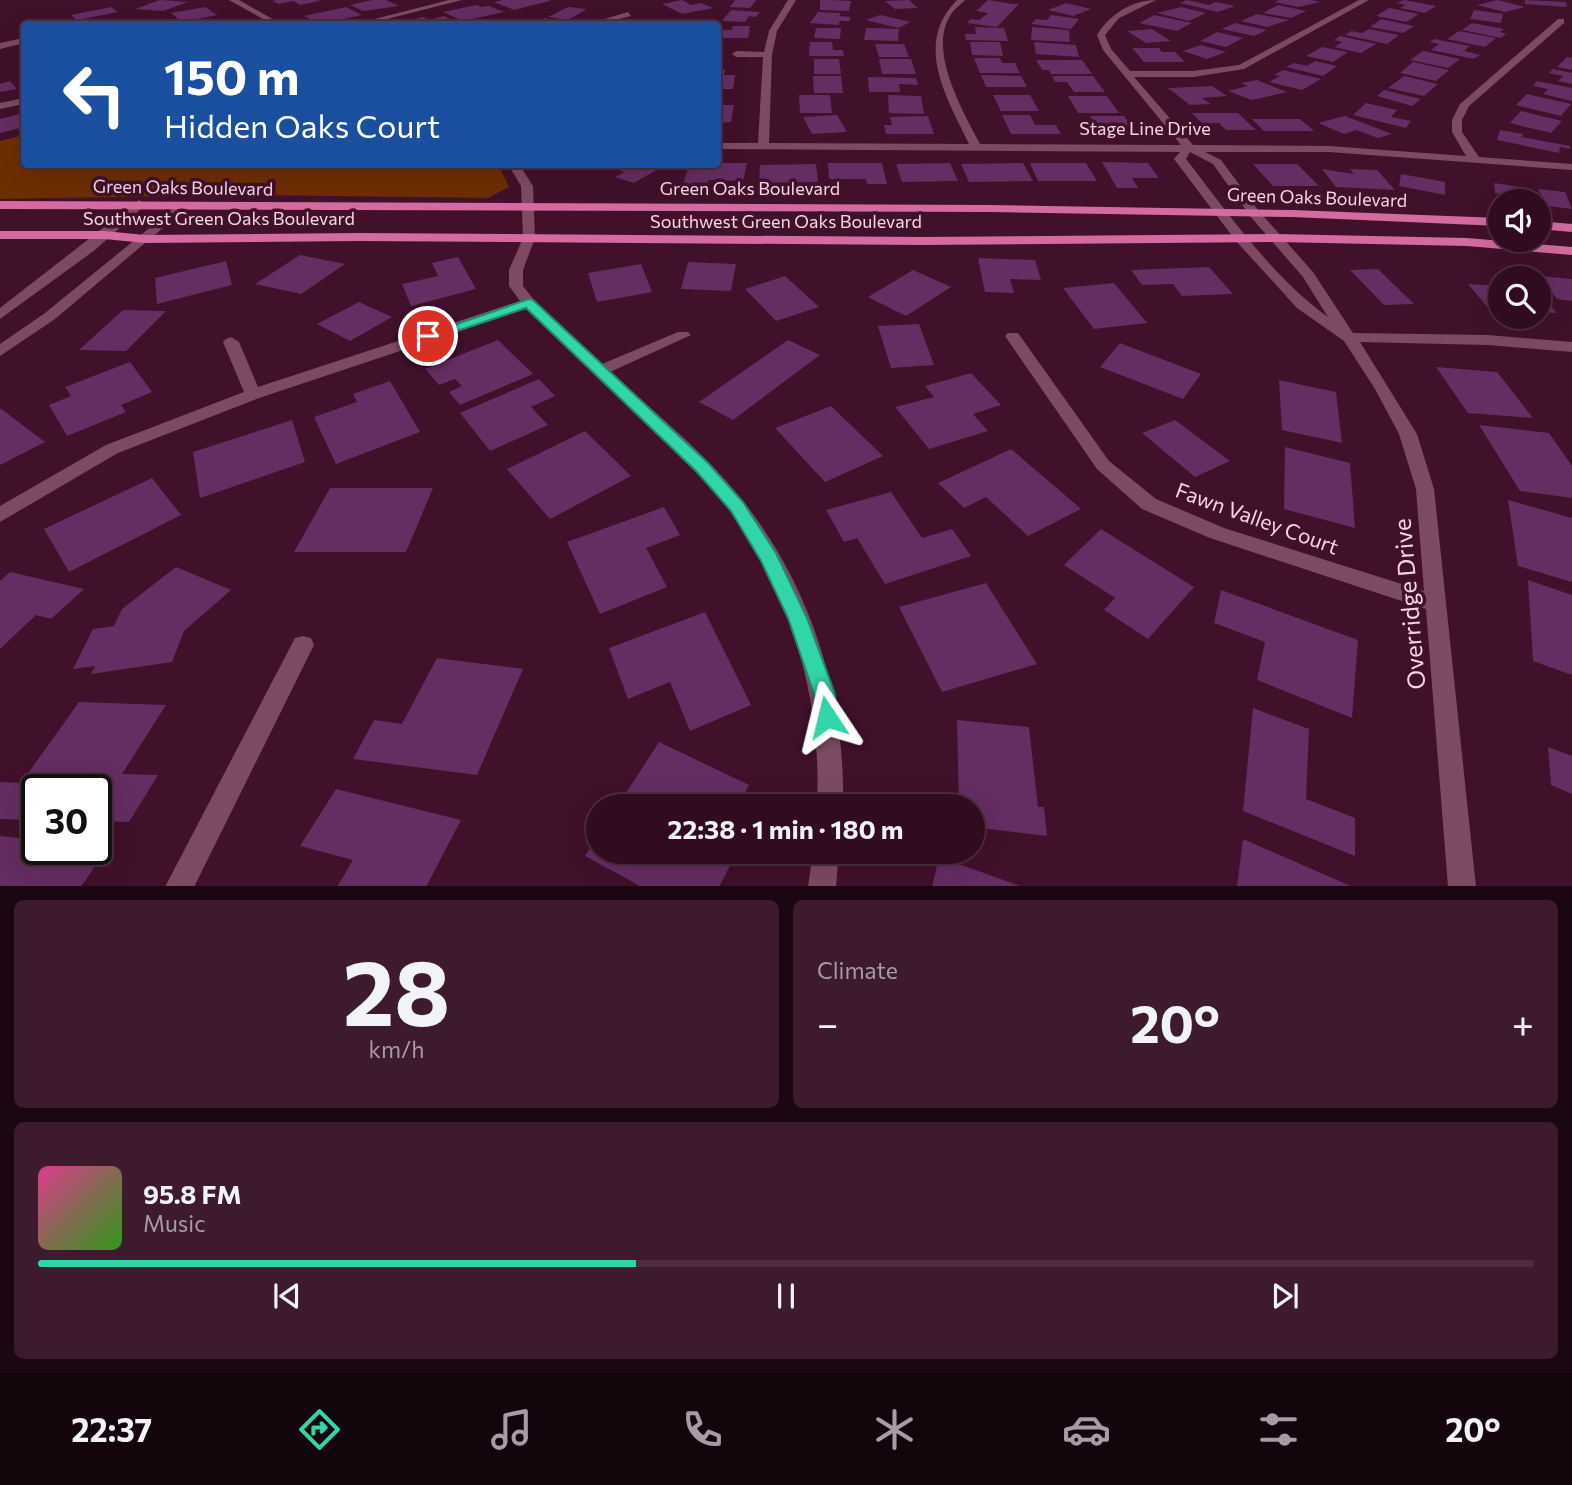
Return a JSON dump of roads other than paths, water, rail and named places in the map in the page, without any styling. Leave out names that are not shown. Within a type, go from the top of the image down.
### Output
[{"type":"main road","name":"Green Oaks Boulevard","points":[[0,205],[139,204],[179,208],[528,205],[900,207],[1222,212],[1488,222]]},
{"type":"main road","points":[[1551,226],[1572,228]]},
{"type":"main road","name":"Southwest Green Oaks Boulevard","points":[[0,235],[104,235],[145,239],[921,241],[1277,238],[1466,242],[1572,251]]},
{"type":"street","points":[[233,0],[272,21]]},
{"type":"street","points":[[371,21],[458,0]]},
{"type":"street","points":[[763,146],[768,55],[773,31],[792,0]]},
{"type":"street","points":[[961,0],[948,11],[942,21],[938,54],[953,99],[976,147]]},
{"type":"street","name":"Overridge Drive","points":[[1152,0],[1118,14],[1107,23],[1101,35],[1107,50],[1188,146],[1217,162],[1254,213],[1277,238],[1329,306],[1383,388],[1408,434],[1425,489],[1462,886]]},
{"type":"street","points":[[1127,74],[1193,74],[1241,67],[1365,0]]},
{"type":"street","points":[[603,21],[628,14]]},
{"type":"street","points":[[1474,158],[1457,138],[1455,120],[1465,104],[1561,22]]},
{"type":"street","points":[[0,46],[21,42]]},
{"type":"street","points":[[736,54],[768,55]]},
{"type":"street","points":[[0,106],[21,102]]},
{"type":"street","name":"Stage Line Drive","points":[[721,146],[1188,146],[1329,149],[1572,167]]},
{"type":"street","name":"Overridge Drive","points":[[1188,146],[1180,159],[1241,238],[1302,305],[1347,337]]},
{"type":"street","points":[[515,168],[527,187],[529,238],[516,270],[516,286],[529,303],[702,467],[737,506],[769,558],[798,618],[825,694],[832,794]]},
{"type":"street","points":[[0,315],[104,235],[139,204]]},
{"type":"street","points":[[0,351],[50,316],[179,208]]},
{"type":"street","points":[[0,515],[112,449],[253,394],[529,303]]},
{"type":"street","points":[[599,371],[683,335]]},
{"type":"street","name":"Fawn Valley Court","points":[[1013,336],[1103,465],[1149,504],[1217,533],[1437,604]]},
{"type":"street","points":[[1347,337],[1488,340],[1572,347]]},
{"type":"street","points":[[231,342],[253,394]]},
{"type":"street","points":[[180,886],[303,645]]},
{"type":"street","points":[[822,886],[825,864]]}]
